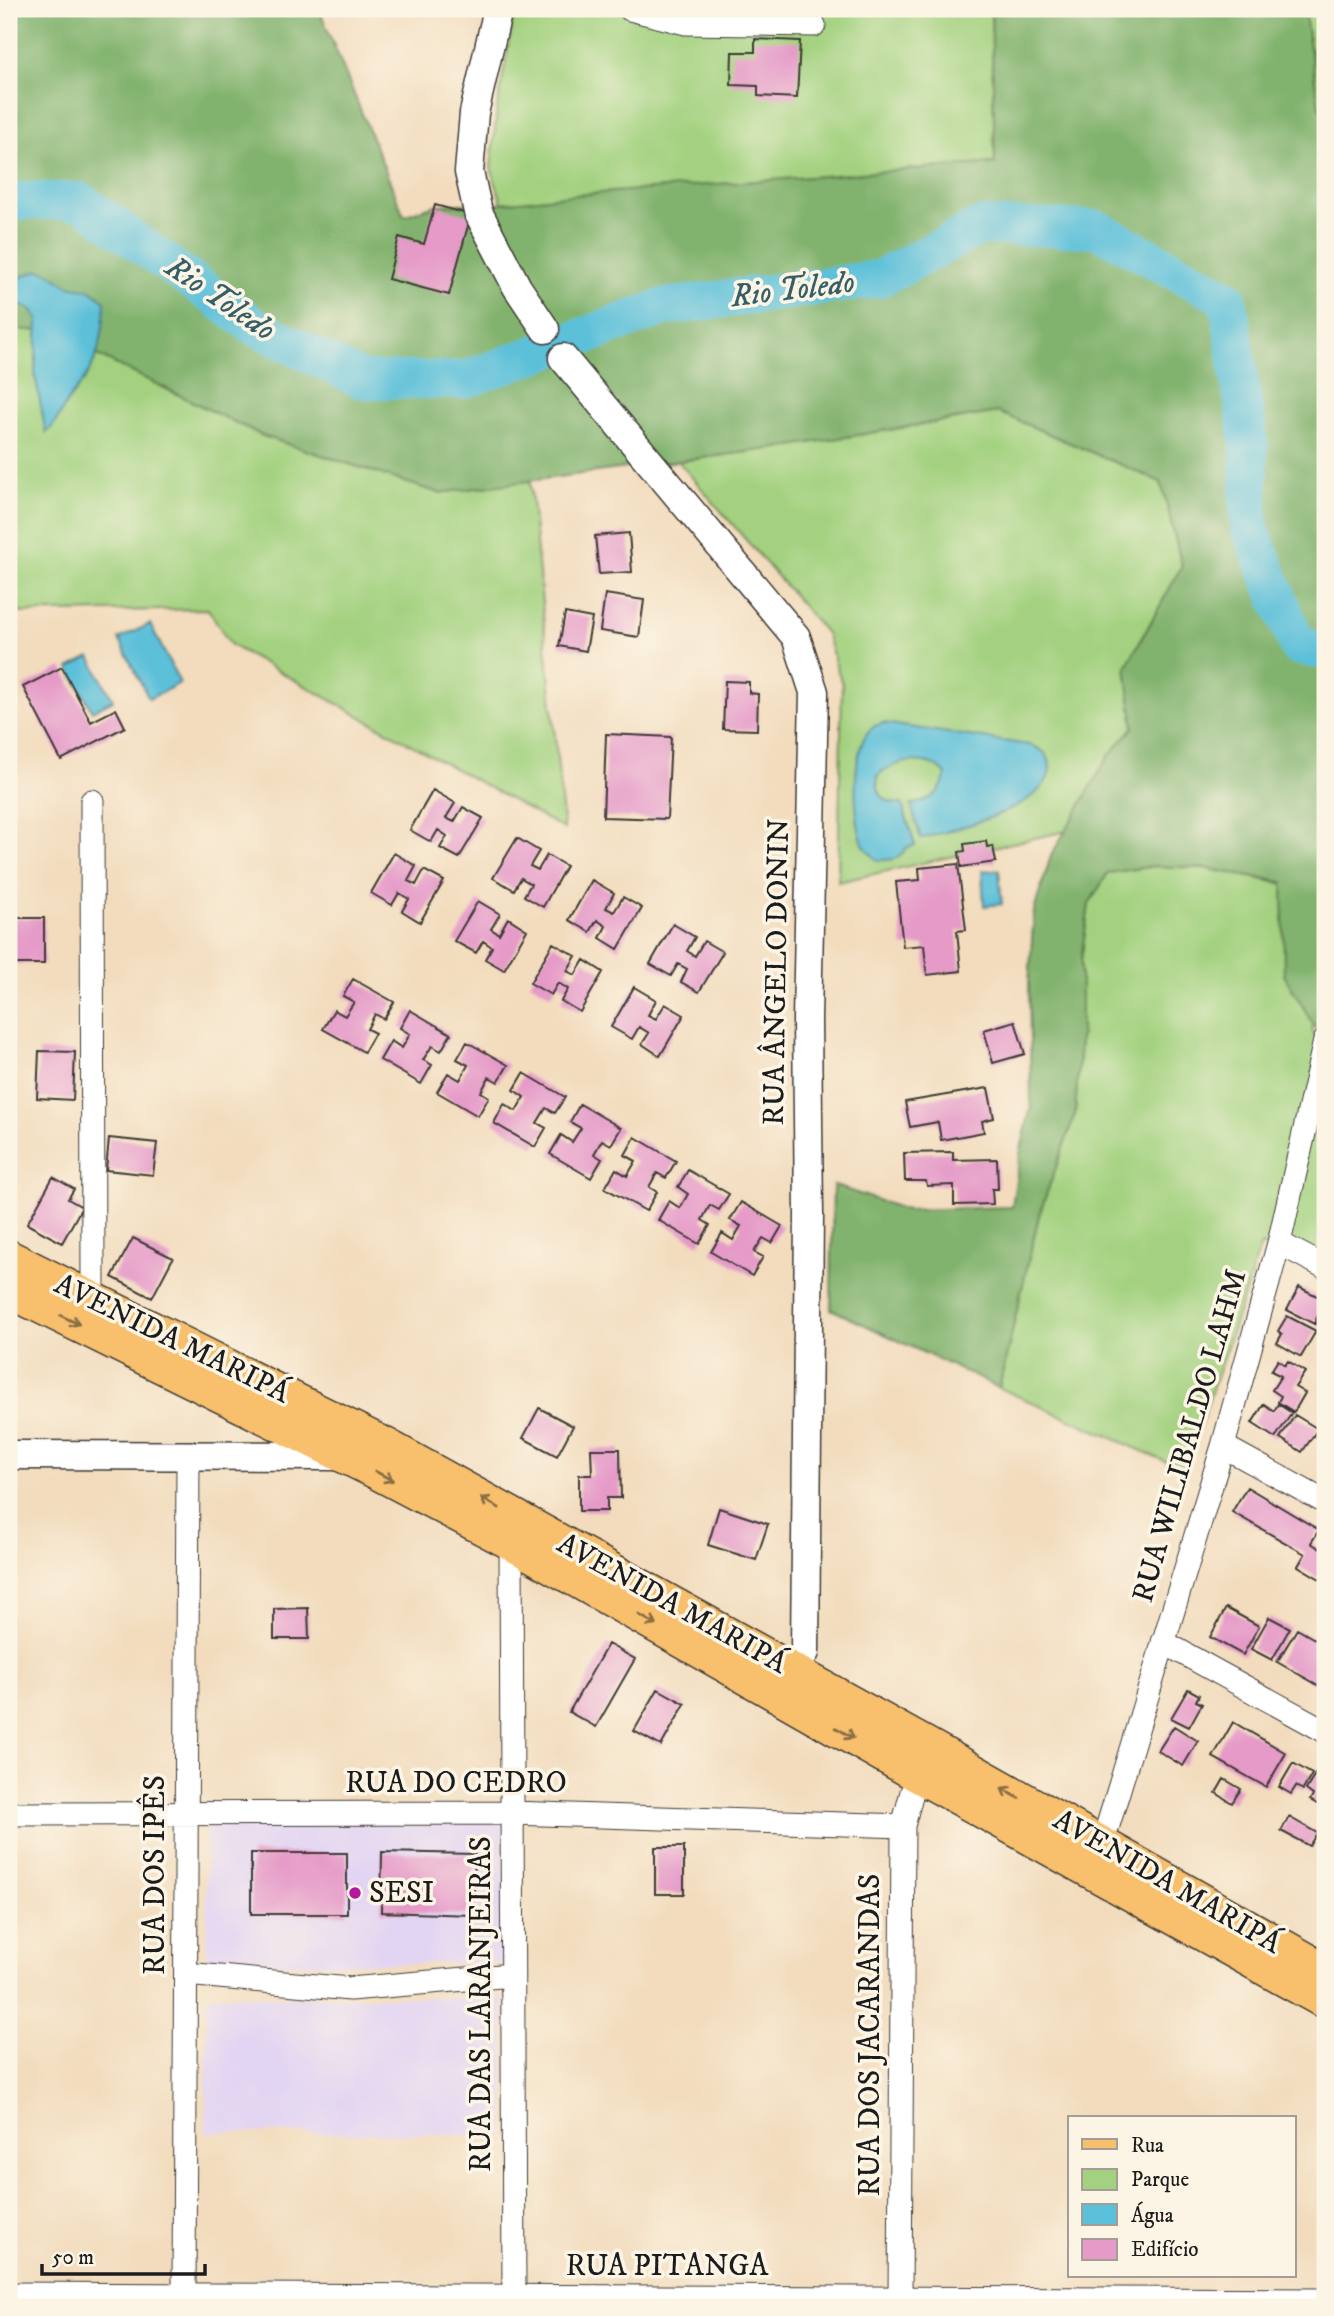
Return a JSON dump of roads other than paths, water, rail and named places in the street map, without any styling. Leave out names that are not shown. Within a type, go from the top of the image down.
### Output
[{"type":"main road","name":"AVENIDA MARIPÁ","points":[[9,1258],[93,1299],[297,1416]]},
{"type":"main road","name":"AVENIDA MARIPÁ","points":[[9,1290],[297,1416],[351,1443],[517,1532],[1096,1857],[1325,1971]]},
{"type":"main road","name":"AVENIDA MARIPÁ","points":[[1096,1857],[1325,2001]]},
{"type":"street","points":[[498,9],[474,113],[469,172],[478,212],[517,287],[563,358]]},
{"type":"street","points":[[630,9],[685,23],[814,25]]},
{"type":"street","name":"RUA ÂNGELO DONIN","points":[[563,358],[796,637],[814,692],[807,1019],[809,1215],[805,1652],[787,1684]]},
{"type":"street","points":[[92,801],[93,1299]]},
{"type":"street","name":"RUA WILIBALDO LAHM","points":[[1096,1857],[1223,1446],[1279,1243],[1325,1041]]},
{"type":"street","points":[[1279,1243],[1325,1267]]},
{"type":"street","points":[[9,1455],[188,1455],[351,1443]]},
{"type":"street","points":[[1223,1446],[1325,1502]]},
{"type":"street","name":"RUA DOS IPÊS","points":[[184,2295],[188,1455]]},
{"type":"street","name":"RUA DAS LARANJEIRAS","points":[[513,2302],[512,1813],[517,1532]]},
{"type":"street","points":[[1163,1642],[1325,1731]]},
{"type":"street","name":"RUA DOS JACARANDAS","points":[[900,2298],[903,1826],[926,1762]]},
{"type":"street","name":"RUA DO CEDRO","points":[[9,1814],[512,1813],[903,1826]]},
{"type":"street","points":[[186,1974],[350,1989],[512,1975]]},
{"type":"street","name":"RUA PITANGA","points":[[9,2294],[184,2295],[277,2301],[785,2302],[900,2298],[961,2303],[1150,2303],[1325,2300]]},
{"type":"water","points":[[39,270],[69,286],[91,290],[105,301],[102,332],[94,362],[46,433],[35,375],[38,319],[31,309],[20,305],[11,291],[18,280]]},
{"type":"water","points":[[150,624],[180,683],[149,699],[119,639]]},
{"type":"water","points":[[90,657],[113,700],[92,711],[69,668]]},
{"type":"water","points":[[883,723],[1033,746],[1048,758],[1050,766],[1046,781],[1035,794],[1018,805],[976,823],[921,839],[911,805],[934,796],[946,774],[939,768],[922,762],[894,765],[878,775],[878,787],[886,800],[902,804],[915,845],[906,848],[898,858],[877,860],[865,848],[860,832],[856,782],[860,749],[873,727]]},
{"type":"water","points":[[999,870],[1002,904],[984,906],[982,871]]},
{"type":"waterway","name":"Rio Toledo","points":[[9,201],[80,201],[256,327],[362,380],[464,380],[664,307],[879,279],[981,226],[1097,229],[1228,299],[1249,443],[1249,527],[1298,646],[1325,651]]},
{"type":"place","name":"SESI","points":[[355,1893]]}]
